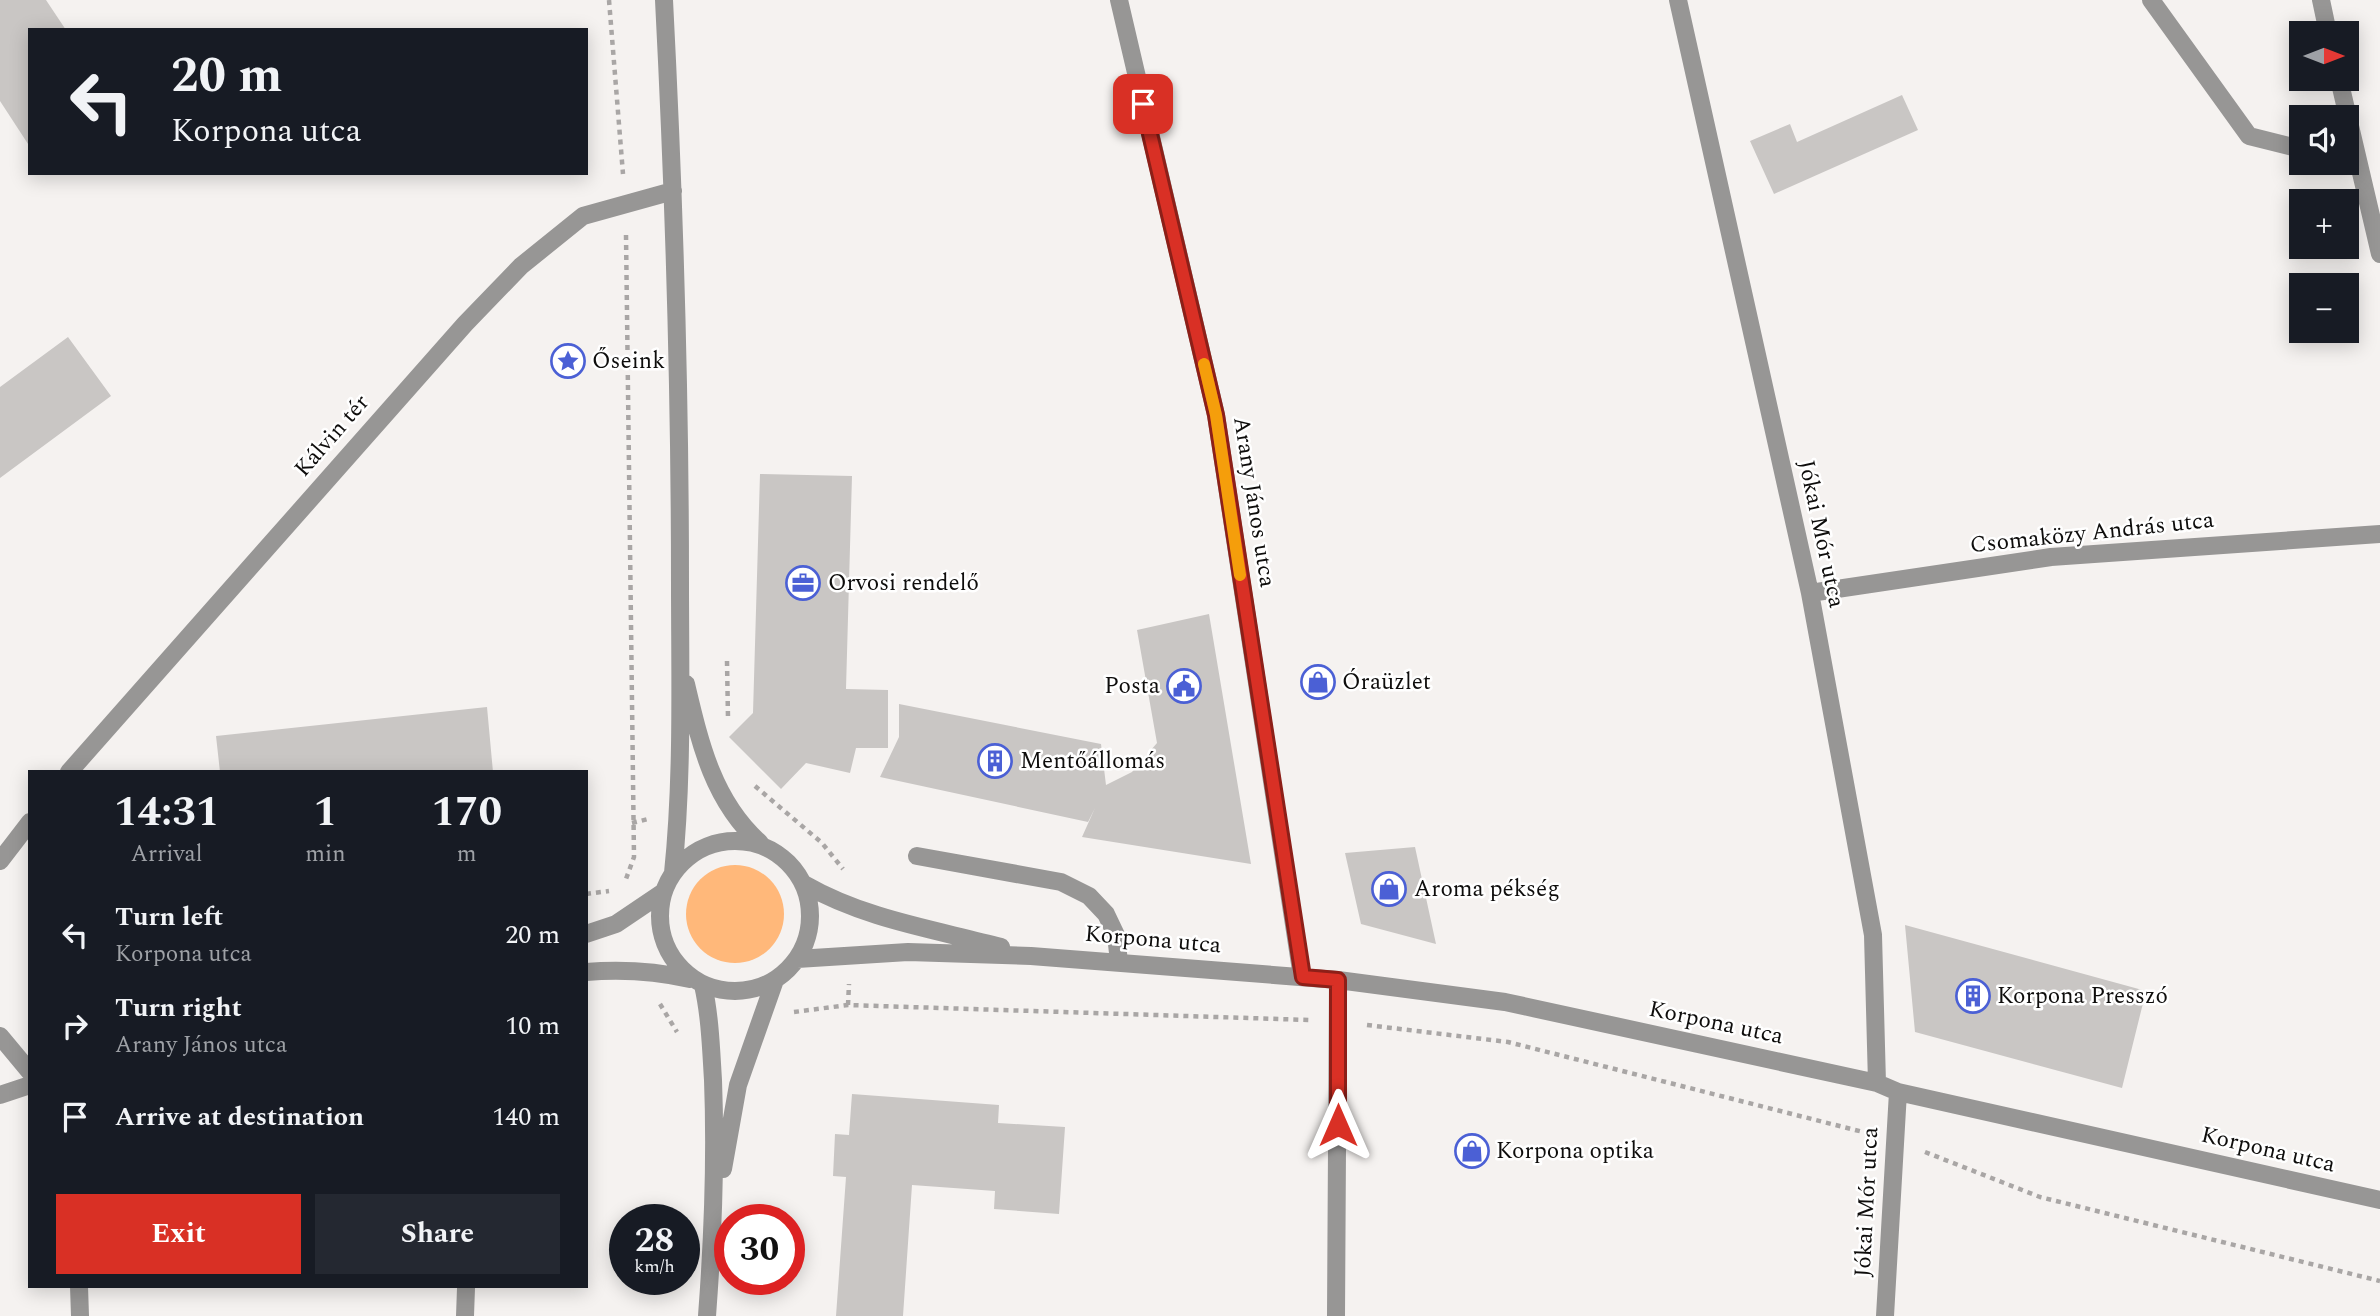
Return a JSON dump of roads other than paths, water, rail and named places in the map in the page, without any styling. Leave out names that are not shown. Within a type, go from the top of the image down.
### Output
[{"type":"street","points":[[664,0],[673,191],[680,533],[678,810],[673,873]]},
{"type":"street","name":"Arany János utca","points":[[1119,0],[1216,415],[1303,977]]},
{"type":"street","name":"Jókai Mór utca","points":[[1678,0],[1810,593],[1873,935],[1877,1083]]},
{"type":"street","points":[[2151,0],[2249,136],[2289,146]]},
{"type":"street","points":[[2320,0],[2325,21]]},
{"type":"street","points":[[2357,175],[2380,254]]},
{"type":"street","name":"Kálvin tér","points":[[71,770],[465,324],[511,276],[583,216],[673,191]]},
{"type":"street","name":"Csomaközy András utca","points":[[1810,593],[2051,557],[2380,534]]},
{"type":"street","points":[[588,972],[655,971],[727,992],[751,990],[775,980],[797,959],[808,936],[811,910],[804,884],[786,861],[744,829],[718,790],[703,754],[680,658]]},
{"type":"street","points":[[0,861],[28,825]]},
{"type":"street","points":[[707,1316],[713,1224],[715,1125],[709,1012],[699,982],[673,959],[661,932],[662,893],[673,873],[686,858],[703,847],[722,841],[742,840],[762,845]]},
{"type":"street","points":[[917,856],[1061,882],[1089,896],[1106,914],[1116,935],[1119,962]]},
{"type":"street","name":"Korpona utca","points":[[804,884],[826,897],[884,919],[1031,956]]},
{"type":"street","points":[[588,933],[616,925],[662,893]]},
{"type":"street","name":"Korpona utca","points":[[797,959],[908,952],[1031,956],[1338,980],[1505,1002],[1877,1083],[1898,1091],[2380,1200]]},
{"type":"street","points":[[713,1224],[737,1086],[775,980]]},
{"type":"street","points":[[1336,1316],[1338,980]]},
{"type":"street","points":[[0,1036],[28,1070]]},
{"type":"street","points":[[0,1095],[28,1086]]},
{"type":"street","name":"Jókai Mór utca","points":[[1885,1316],[1898,1091]]},
{"type":"street","points":[[79,1288],[80,1316]]},
{"type":"street","points":[[465,1316],[466,1288]]},
{"type":"place","name":"Őseink","points":[[568,361]]},
{"type":"place","name":"Orvosi rendelő","points":[[803,583]]},
{"type":"place","name":"Óraüzlet","points":[[1318,682]]},
{"type":"place","name":"Posta","points":[[1184,686]]},
{"type":"place","name":"Mentőállomás","points":[[995,761]]},
{"type":"place","name":"Aroma pékség","points":[[1389,889]]},
{"type":"place","name":"Korpona Presszó","points":[[1973,996]]},
{"type":"place","name":"Korpona optika","points":[[1472,1151]]}]
